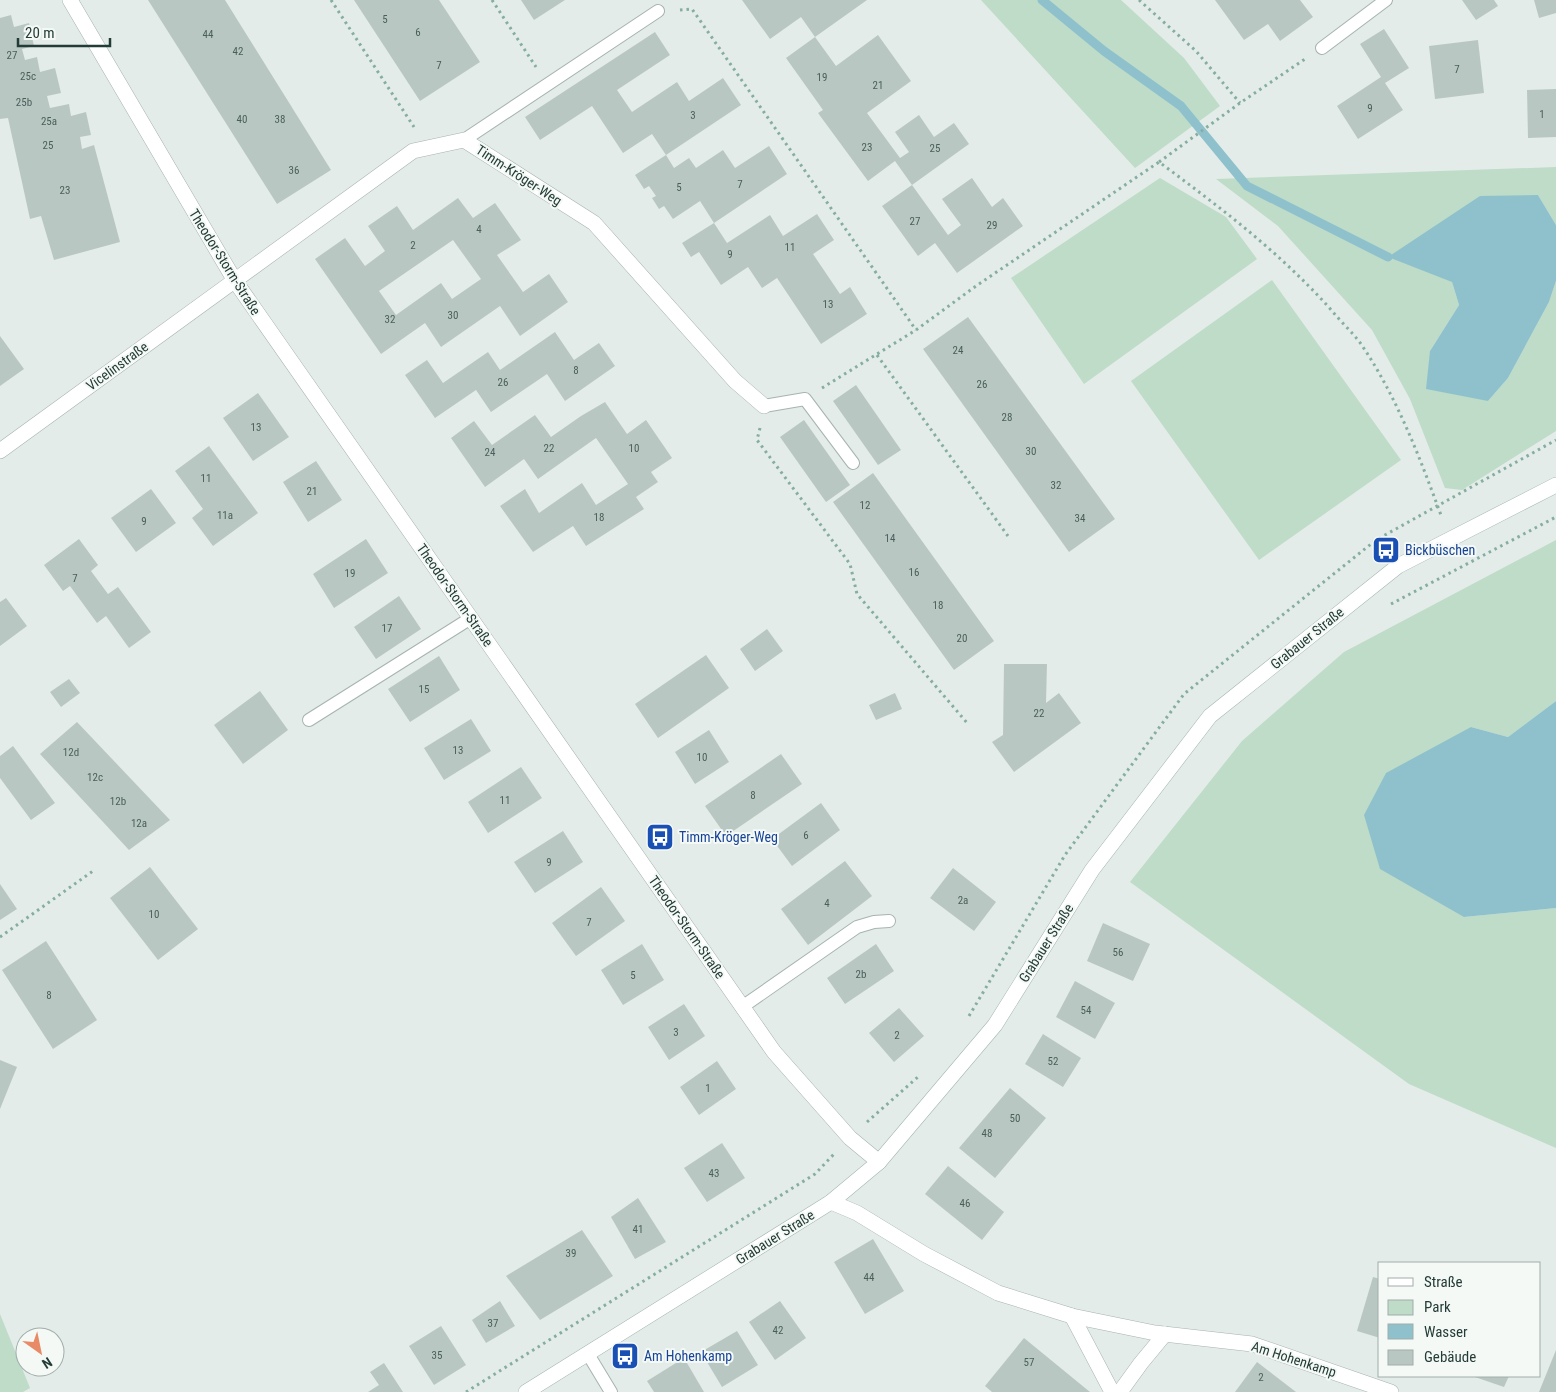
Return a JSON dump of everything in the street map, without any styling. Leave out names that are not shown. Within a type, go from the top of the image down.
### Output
[{"type":"street","name":"Theodor-Storm-Straße","points":[[70,0],[235,281],[774,1052],[850,1138],[879,1162]]},
{"type":"street","name":"Timm-Kröger-Weg","points":[[235,281],[413,151],[464,140],[594,223],[736,380],[764,406]]},
{"type":"street","name":"Vicelinstraße","points":[[0,451],[235,281]]},
{"type":"street","name":"Grabauer Straße","points":[[526,1392],[831,1202],[879,1162],[994,1024],[1092,870],[1210,716],[1398,566],[1556,485]]},
{"type":"street","name":"Am Hohenkamp","points":[[831,1202],[857,1214],[924,1254],[998,1293],[1072,1316],[1165,1334],[1252,1344],[1392,1392]]},
{"type":"street","points":[[1072,1316],[1112,1392]]},
{"type":"street","points":[[1120,1392],[1165,1334]]},
{"type":"lane","points":[[1322,48],[1386,0]]},
{"type":"lane","points":[[464,140],[658,11]]},
{"type":"lane","points":[[764,406],[805,399],[853,463]]},
{"type":"lane","points":[[309,720],[471,618]]},
{"type":"lane","points":[[742,1006],[857,927],[874,922],[889,921]]},
{"type":"lane","points":[[588,1354],[610,1392]]},
{"type":"path","points":[[331,0],[427,148]]},
{"type":"path","points":[[492,0],[547,84]]},
{"type":"path","points":[[1139,0],[1196,51],[1240,102]]},
{"type":"path","points":[[658,11],[692,9],[916,330]]},
{"type":"path","points":[[805,399],[916,330],[976,286],[1160,162],[1240,102],[1322,48]]},
{"type":"path","points":[[1160,162],[1265,244],[1310,286],[1360,343],[1396,404],[1450,540]]},
{"type":"path","points":[[877,355],[1008,536]]},
{"type":"path","points":[[764,406],[758,440],[850,564],[857,594],[968,724]]},
{"type":"path","points":[[1383,608],[1556,517]]},
{"type":"path","points":[[0,937],[93,872]]},
{"type":"path","points":[[466,1392],[815,1174],[850,1138]]},
{"type":"green space","points":[[981,0],[1121,0],[1184,58],[1220,106],[1135,168]]},
{"type":"green space","points":[[1556,167],[1556,225],[1538,195],[1452,282],[1459,305],[1430,351],[1488,401],[1508,378],[1549,302],[1556,281],[1556,431],[1462,490],[1445,488],[1410,399],[1372,330],[1278,226],[1216,179]]},
{"type":"green space","points":[[1160,178],[1226,217],[1257,259],[1084,384],[1011,278]]},
{"type":"green space","points":[[1272,280],[1401,460],[1259,560],[1131,381]]},
{"type":"green space","points":[[1556,540],[1556,701],[1508,737],[1471,727],[1464,917],[1556,908],[1556,1148],[1409,1084],[1130,882],[1242,741],[1344,652]]},
{"type":"green space","points":[[0,1314],[15,1351],[15,1377],[26,1377],[30,1388],[23,1392],[0,1392]]},
{"type":"water","points":[[1538,195],[1556,225],[1556,281],[1549,302],[1508,378],[1488,401],[1426,389],[1430,351],[1459,305],[1452,282],[1388,257],[1480,196]]},
{"type":"water","points":[[1556,701],[1556,908],[1464,917],[1380,869],[1364,815],[1386,773],[1471,727],[1508,737]]},
{"type":"building","points":[[148,0],[225,0],[331,170],[277,204]]},
{"type":"building","points":[[354,0],[439,0],[480,62],[420,101]]},
{"type":"building","points":[[521,0],[565,0],[534,20]]},
{"type":"building","points":[[742,0],[867,0],[815,37],[801,17],[770,39]]},
{"type":"building","points":[[1215,0],[1300,0],[1313,17],[1280,41],[1268,24],[1244,40]]},
{"type":"building","points":[[1462,0],[1494,0],[1498,6],[1476,20]]},
{"type":"building","points":[[1534,0],[1556,0],[1556,13],[1539,18]]},
{"type":"building","points":[[11,15],[14,27],[29,23],[34,46],[22,49],[25,60],[37,57],[40,72],[55,68],[61,93],[47,96],[50,108],[69,104],[71,116],[86,112],[91,135],[80,137],[82,149],[94,145],[120,242],[54,260],[41,216],[30,219],[8,118],[0,119],[0,18]]},
{"type":"building","points":[[1384,29],[1409,68],[1385,83],[1403,110],[1358,139],[1337,106],[1381,77],[1360,44]]},
{"type":"building","points":[[655,32],[670,55],[617,90],[632,112],[677,82],[689,101],[723,78],[741,105],[666,155],[652,134],[623,153],[592,106],[540,140],[525,117]]},
{"type":"building","points":[[878,35],[911,81],[867,113],[900,158],[909,152],[895,132],[919,115],[934,137],[954,123],[969,144],[912,185],[895,161],[868,181],[818,113],[823,110],[786,58],[815,37],[836,66]]},
{"type":"building","points":[[1478,40],[1484,93],[1435,99],[1429,46]]},
{"type":"building","points":[[1556,89],[1556,137],[1528,138],[1527,90]]},
{"type":"building","points":[[769,146],[787,174],[714,223],[700,201],[673,219],[664,206],[659,209],[652,198],[656,196],[649,186],[644,189],[635,175],[666,155],[674,168],[689,158],[696,168],[723,150],[735,168]]},
{"type":"building","points":[[972,178],[992,207],[1003,198],[1023,226],[957,273],[935,243],[918,256],[882,206],[912,185],[948,235],[961,225],[942,199]]},
{"type":"building","points":[[458,198],[473,218],[495,203],[521,240],[497,255],[523,292],[549,274],[568,302],[520,336],[500,306],[441,347],[425,323],[381,354],[315,259],[345,238],[365,266],[385,251],[368,226],[397,206],[413,230]],"holes":[[[453,240],[481,279],[452,299],[441,283],[396,315],[379,291]]]},
{"type":"building","points":[[817,214],[834,240],[813,254],[840,294],[850,287],[867,314],[821,344],[777,278],[762,288],[748,267],[721,285],[699,252],[691,257],[682,243],[714,223],[727,243],[770,215],[783,236]]},
{"type":"building","points":[[968,317],[1115,519],[1069,552],[923,349]]},
{"type":"building","points":[[555,332],[574,360],[599,343],[615,366],[565,401],[547,374],[491,412],[476,390],[435,418],[405,375],[427,360],[443,383],[488,352],[500,370]]},
{"type":"building","points":[[0,336],[24,369],[0,386]]},
{"type":"building","points":[[856,385],[901,450],[878,465],[833,401]]},
{"type":"building","points":[[258,393],[289,437],[253,461],[223,418]]},
{"type":"building","points":[[605,402],[627,434],[646,420],[672,458],[651,472],[658,482],[636,497],[644,509],[586,546],[573,526],[533,552],[500,506],[525,489],[539,513],[582,483],[596,505],[628,484],[596,438],[538,479],[524,459],[485,487],[451,438],[474,421],[492,445],[535,415],[551,437]]},
{"type":"building","points":[[804,420],[850,485],[826,502],[780,437]]},
{"type":"building","points":[[209,446],[258,513],[213,546],[192,518],[203,509],[175,471]]},
{"type":"building","points":[[316,461],[342,500],[308,522],[283,482]]},
{"type":"building","points":[[873,473],[994,641],[954,670],[833,502]]},
{"type":"building","points":[[151,489],[176,523],[136,552],[111,518]]},
{"type":"building","points":[[79,539],[98,565],[91,571],[108,594],[118,587],[151,632],[129,648],[106,616],[97,623],[70,586],[63,591],[44,565]]},
{"type":"building","points":[[366,539],[388,573],[334,608],[313,574]]},
{"type":"building","points":[[399,596],[421,629],[376,659],[354,627]]},
{"type":"building","points":[[6,598],[27,626],[0,646],[0,602]]},
{"type":"building","points":[[767,629],[783,651],[755,671],[740,649]]},
{"type":"building","points":[[706,655],[729,688],[658,738],[635,704]]},
{"type":"building","points":[[439,656],[460,690],[410,722],[388,689]]},
{"type":"building","points":[[1004,664],[1047,664],[1046,703],[1059,693],[1081,723],[1014,772],[992,742],[1003,735]]},
{"type":"building","points":[[69,679],[80,693],[61,707],[50,692]]},
{"type":"building","points":[[260,691],[288,730],[243,764],[214,725]]},
{"type":"building","points":[[895,693],[902,709],[876,720],[869,705]]},
{"type":"building","points":[[471,719],[491,751],[444,780],[424,748]]},
{"type":"building","points":[[77,722],[170,820],[129,850],[40,754]]},
{"type":"building","points":[[709,730],[729,762],[695,784],[675,752]]},
{"type":"building","points":[[13,746],[55,803],[31,820],[0,778],[0,756]]},
{"type":"building","points":[[781,754],[802,784],[726,836],[705,806]]},
{"type":"building","points":[[521,767],[542,798],[488,833],[468,802]]},
{"type":"building","points":[[821,803],[840,830],[792,866],[772,839]]},
{"type":"building","points":[[563,831],[583,862],[535,893],[514,862]]},
{"type":"building","points":[[845,861],[872,896],[808,945],[781,909]]},
{"type":"building","points":[[150,867],[198,929],[158,960],[110,898]]},
{"type":"building","points":[[953,868],[996,902],[974,931],[930,898]]},
{"type":"building","points":[[0,884],[17,909],[0,920]]},
{"type":"building","points":[[601,887],[625,921],[576,956],[552,923]]},
{"type":"building","points":[[1103,923],[1150,944],[1133,981],[1087,961]]},
{"type":"building","points":[[46,941],[97,1020],[53,1049],[2,970]]},
{"type":"building","points":[[642,944],[664,980],[623,1005],[601,970]]},
{"type":"building","points":[[876,944],[894,971],[845,1004],[827,978]]},
{"type":"building","points":[[1075,981],[1115,1003],[1095,1039],[1056,1017]]},
{"type":"building","points":[[684,1004],[705,1036],[669,1060],[648,1027]]},
{"type":"building","points":[[899,1008],[924,1036],[894,1062],[869,1033]]},
{"type":"building","points":[[1043,1034],[1081,1058],[1063,1087],[1025,1064]]},
{"type":"building","points":[[0,1060],[17,1067],[0,1109]]},
{"type":"building","points":[[717,1061],[736,1089],[699,1115],[680,1087]]},
{"type":"building","points":[[1010,1088],[1046,1118],[995,1178],[959,1148]]},
{"type":"building","points":[[722,1143],[745,1178],[707,1202],[684,1168]]},
{"type":"building","points":[[948,1166],[1004,1212],[982,1240],[925,1194]]},
{"type":"building","points":[[638,1198],[666,1242],[635,1259],[611,1217]]},
{"type":"building","points":[[582,1230],[613,1276],[540,1320],[506,1276]]},
{"type":"building","points":[[873,1239],[904,1291],[865,1314],[834,1262]]},
{"type":"building","points":[[1373,1277],[1378,1278],[1378,1337],[1357,1331]]},
{"type":"building","points":[[500,1301],[515,1326],[486,1343],[472,1320]]},
{"type":"building","points":[[780,1301],[806,1338],[775,1360],[749,1322]]},
{"type":"building","points":[[441,1326],[466,1365],[434,1385],[409,1346]]},
{"type":"building","points":[[737,1331],[758,1365],[722,1387],[701,1352]]},
{"type":"building","points":[[1024,1338],[1090,1392],[992,1392],[985,1386]]},
{"type":"building","points":[[1556,1350],[1556,1392],[1539,1392]]},
{"type":"building","points":[[684,1358],[704,1392],[654,1392],[647,1381]]},
{"type":"building","points":[[1257,1362],[1296,1392],[1235,1392]]},
{"type":"building","points":[[384,1363],[403,1392],[368,1392],[379,1385],[370,1372]]},
{"type":"building","points":[[1475,1377],[1509,1377],[1504,1387]]},
{"type":"waterway","points":[[1042,0],[1104,51],[1181,106],[1247,186],[1388,257]]},
{"type":"place","name":"Bickbüschen","points":[[1386,550]]},
{"type":"place","name":"Timm-Kröger-Weg","points":[[660,837]]},
{"type":"place","name":"Am Hohenkamp","points":[[625,1356]]}]
